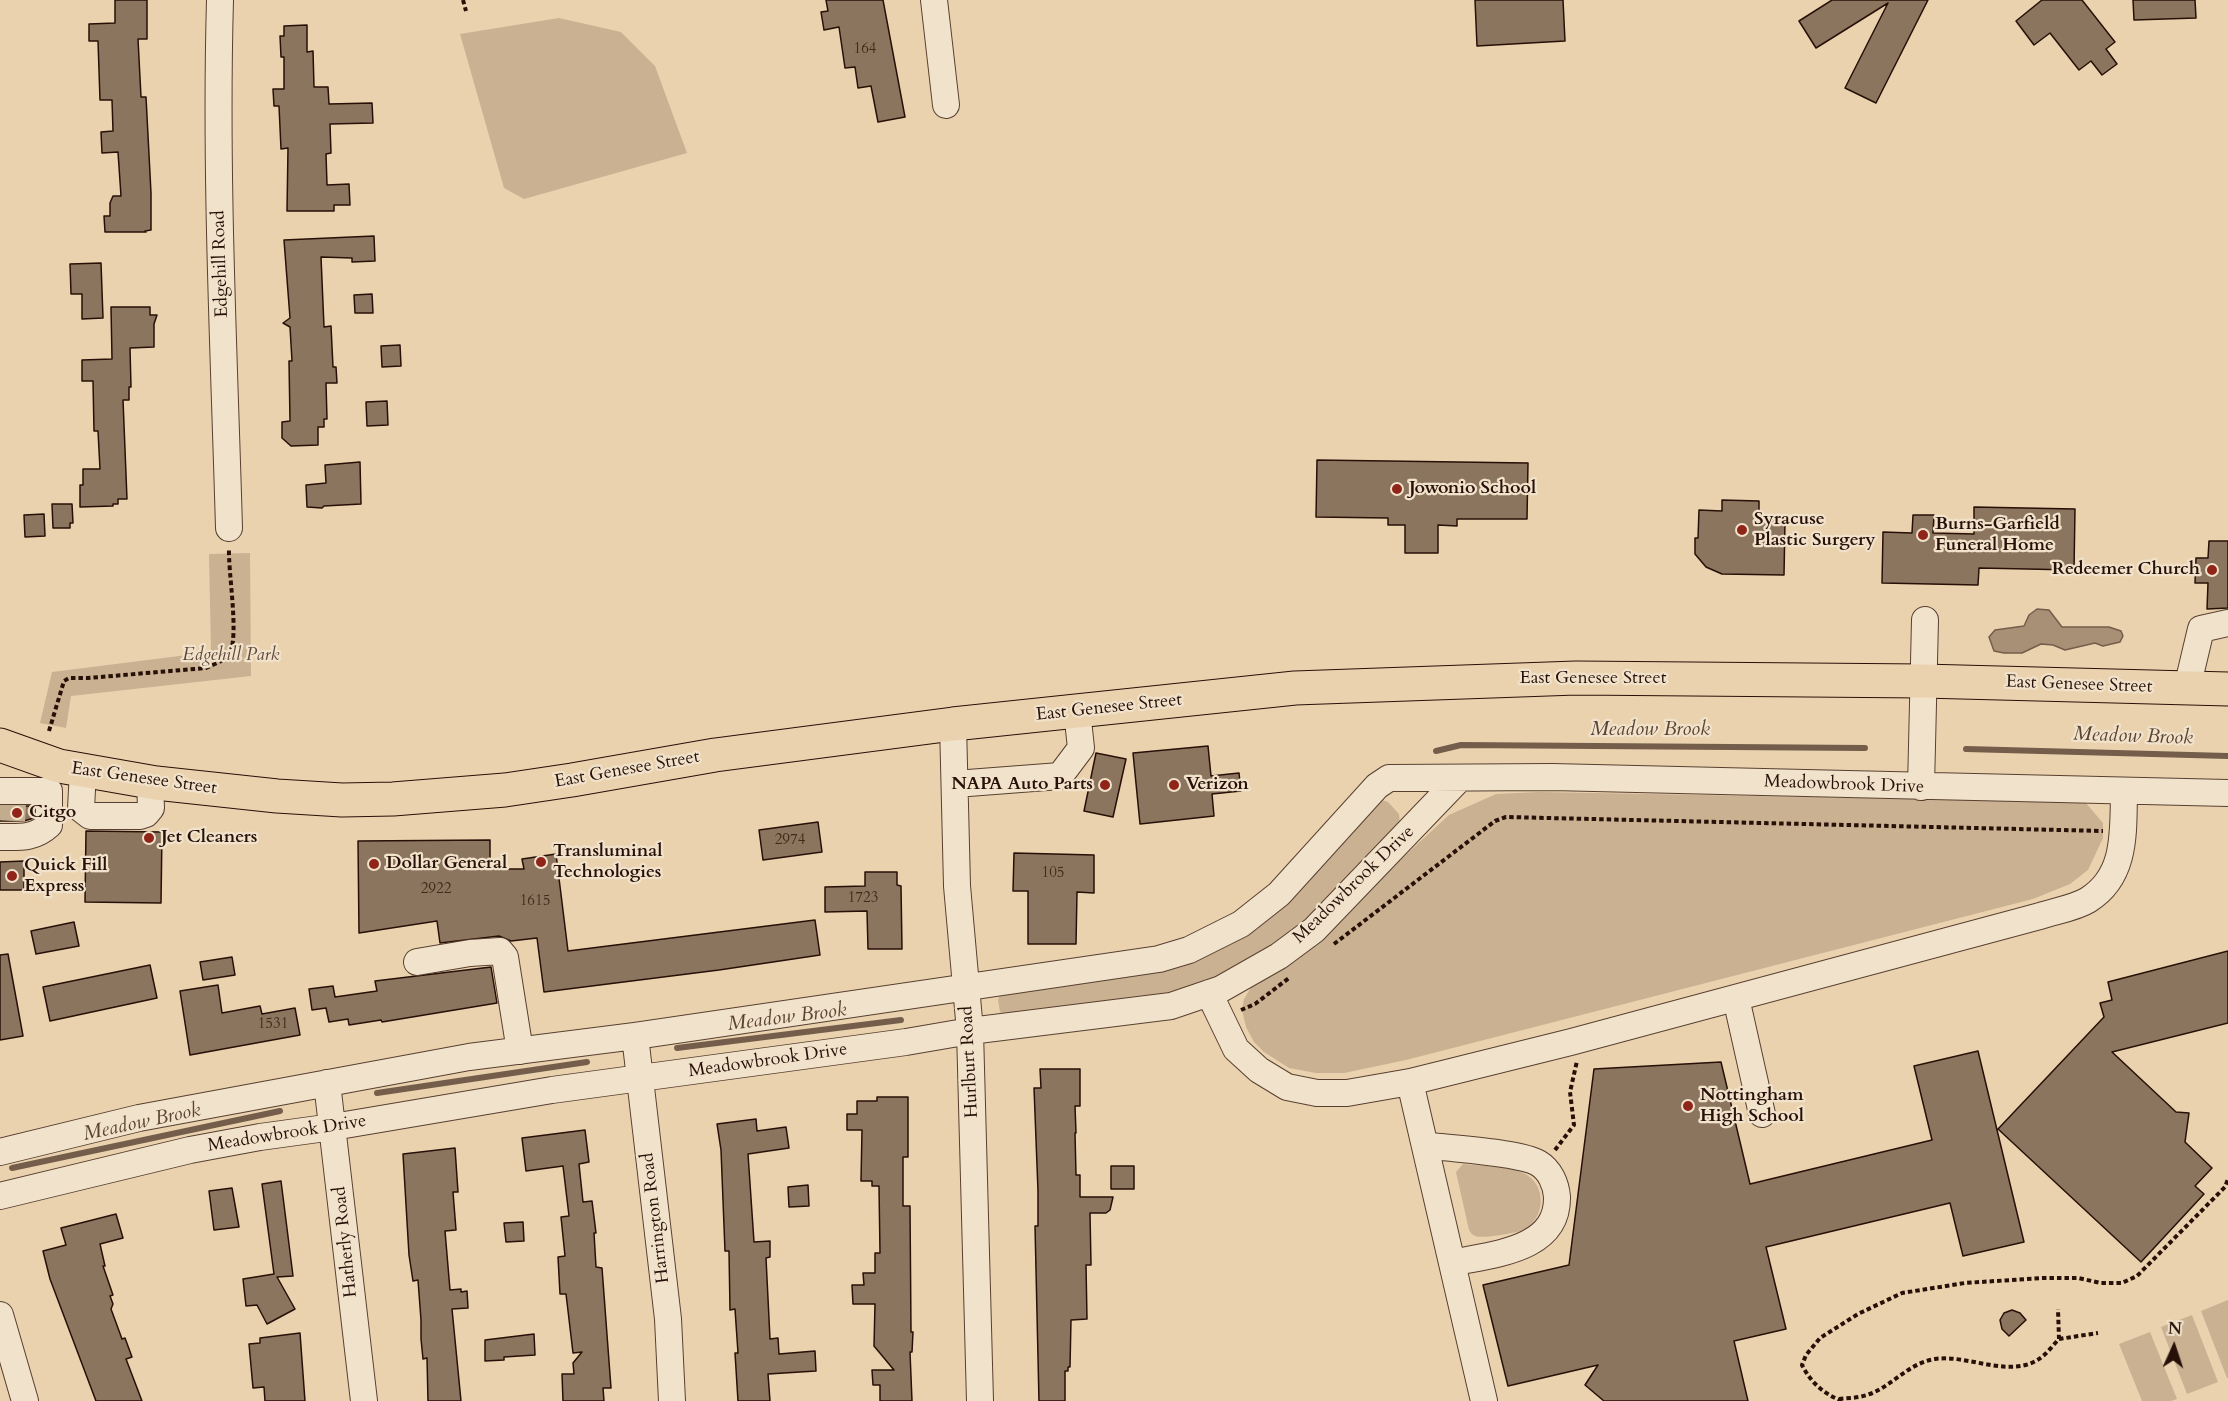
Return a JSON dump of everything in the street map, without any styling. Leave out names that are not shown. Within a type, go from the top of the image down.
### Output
[{"type":"main road","name":"East Genesee Street","points":[[0,745],[63,776],[150,782],[277,796],[342,800],[393,799],[527,787],[715,755],[953,724],[1295,688],[1576,678],[1923,681],[2228,689]]},
{"type":"street","name":"Edgehill Road","points":[[220,0],[218,78],[220,233],[229,528]]},
{"type":"street","points":[[934,0],[946,105]]},
{"type":"street","points":[[1921,787],[1925,620]]},
{"type":"street","points":[[2187,688],[2201,629],[2228,623]]},
{"type":"street","points":[[955,784],[1060,776],[1081,748],[1077,711]]},
{"type":"street","name":"Hurlburt Road","points":[[953,724],[957,886],[970,1031],[980,1401]]},
{"type":"street","points":[[63,776],[81,809],[90,816],[147,814],[151,808],[150,782]]},
{"type":"street","points":[[63,776],[50,825],[40,833],[29,837],[8,814],[63,776]]},
{"type":"street","name":"Meadowbrook Drive","points":[[0,1152],[139,1118],[469,1057],[635,1036],[1159,959],[1189,950],[1241,924],[1279,894],[1377,786],[1389,778],[1409,776],[1552,777],[2228,793]]},
{"type":"street","name":"Meadowbrook Drive","points":[[0,1196],[190,1150],[260,1137],[552,1090],[906,1042],[970,1031],[1171,1006],[1221,989],[1279,956],[1314,930],[1459,778]]},
{"type":"street","points":[[1209,993],[1236,1048],[1259,1070],[1287,1087],[1317,1093],[1347,1093],[1410,1082],[1736,998],[2040,916],[2087,901],[2112,880],[2123,841],[2124,791]]},
{"type":"street","points":[[417,962],[470,953],[500,951],[505,957],[520,1051]]},
{"type":"street","points":[[1736,998],[1762,1114]]},
{"type":"street","name":"Harrington Road","points":[[635,1036],[668,1319],[672,1401]]},
{"type":"street","points":[[1410,1082],[1484,1401]]},
{"type":"street","name":"Hatherly Road","points":[[327,1083],[364,1401]]},
{"type":"street","points":[[1425,1145],[1518,1156],[1537,1162],[1547,1171],[1556,1187],[1554,1218],[1549,1228],[1537,1239],[1509,1251],[1452,1263]]},
{"type":"street","points":[[0,1315],[25,1401]]},
{"type":"path","points":[[463,0],[466,11]]},
{"type":"path","points":[[49,731],[64,681],[69,678],[206,668],[221,662],[229,654],[233,627],[229,557]]},
{"type":"path","points":[[1329,948],[1495,821],[1506,817],[2123,832]]},
{"type":"path","points":[[1220,1017],[1255,1004],[1292,976]]},
{"type":"path","points":[[1547,1171],[1556,1148],[1575,1125],[1570,1092],[1578,1064],[1571,1042]]},
{"type":"path","points":[[2098,1333],[2059,1339],[2043,1356],[2023,1366],[2002,1366],[1960,1359],[1936,1359],[1916,1364],[1868,1395],[1840,1400],[1828,1396],[1808,1378],[1802,1365],[1806,1355],[1820,1338],[1858,1314],[1902,1293],[1965,1283],[2042,1278],[2078,1278],[2101,1283],[2122,1284],[2137,1276],[2224,1187],[2228,1179]]},
{"type":"path","points":[[2058,1309],[2059,1339]]},
{"type":"green space","points":[[559,18],[621,32],[655,66],[687,153],[524,199],[504,188],[460,34]]},
{"type":"green space","name":"Edgehill Park","points":[[250,553],[251,676],[71,696],[66,728],[40,723],[52,672],[211,652],[209,554]]},
{"type":"green space","points":[[1539,792],[2085,802],[2103,823],[2103,838],[2088,870],[2070,884],[2033,899],[1406,1060],[1344,1073],[1316,1073],[1289,1068],[1264,1052],[1254,1042],[1246,1027],[1242,1010],[1244,999],[1252,986],[1309,944],[1449,815],[1496,794]]},
{"type":"green space","points":[[1382,800],[1388,802],[1399,814],[1400,825],[1307,922],[1248,963],[1198,985],[1167,994],[1006,1015],[1000,1012],[998,1000],[1000,995],[1188,959]]},
{"type":"green space","points":[[1463,1164],[1505,1168],[1521,1172],[1534,1181],[1540,1196],[1540,1205],[1539,1213],[1529,1227],[1517,1232],[1484,1237],[1473,1235],[1469,1230],[1456,1172]]},
{"type":"green space","points":[[2228,1300],[2228,1378],[2227,1378],[2201,1311]]},
{"type":"green space","points":[[2192,1315],[2218,1382],[2187,1394],[2161,1327]]},
{"type":"green space","points":[[2150,1332],[2177,1399],[2142,1401],[2119,1344]]},
{"type":"shaded area","points":[[2037,609],[2049,610],[2062,627],[2109,627],[2121,631],[2123,636],[2120,642],[2103,646],[2095,643],[2065,650],[2053,645],[2041,644],[2022,653],[1994,651],[1989,637],[1995,630],[2024,626],[2029,615]]},
{"type":"building","points":[[115,0],[147,0],[147,39],[138,39],[141,97],[146,97],[151,193],[151,230],[146,232],[105,232],[104,216],[110,216],[110,203],[113,196],[121,196],[118,152],[102,153],[101,132],[113,131],[112,100],[100,100],[98,41],[89,41],[89,24],[115,23]]},
{"type":"building","points":[[826,0],[883,0],[905,117],[878,122],[871,86],[858,88],[855,67],[845,68],[839,27],[824,30],[821,12],[828,11]]},
{"type":"building","points":[[1475,0],[1563,0],[1565,41],[1477,46]]},
{"type":"building","points":[[1832,0],[1928,0],[1876,103],[1845,88],[1888,3],[1816,48],[1799,21]]},
{"type":"building","points":[[2042,0],[2082,0],[2115,42],[2106,49],[2117,64],[2102,75],[2091,61],[2079,70],[2050,33],[2034,45],[2016,21]]},
{"type":"building","points":[[2133,0],[2195,0],[2196,18],[2134,20]]},
{"type":"building","points":[[307,25],[307,52],[313,51],[314,87],[328,87],[329,104],[372,103],[373,123],[330,124],[331,153],[326,154],[327,185],[349,184],[350,205],[334,205],[334,211],[287,211],[288,148],[281,149],[279,106],[274,106],[273,89],[284,89],[284,57],[281,57],[280,36],[284,36],[284,26]]},
{"type":"building","points":[[374,236],[375,261],[352,262],[352,258],[321,257],[324,327],[331,326],[333,367],[336,367],[337,383],[326,383],[327,419],[324,419],[324,427],[318,427],[318,445],[291,446],[282,438],[282,422],[290,421],[289,361],[292,361],[290,327],[283,323],[290,318],[284,240]]},
{"type":"building","points":[[101,263],[103,318],[82,319],[82,294],[71,294],[70,264]]},
{"type":"building","points":[[372,294],[373,313],[355,313],[354,295]]},
{"type":"building","points":[[111,307],[150,307],[150,315],[157,315],[154,324],[154,347],[130,348],[131,387],[129,387],[129,400],[123,400],[127,499],[118,499],[118,504],[113,504],[113,506],[80,507],[83,469],[100,469],[98,431],[94,431],[93,381],[82,381],[82,360],[112,359]]},
{"type":"building","points":[[400,345],[401,366],[382,367],[381,346]]},
{"type":"building","points":[[387,401],[388,425],[367,426],[366,402]]},
{"type":"building","points":[[1317,460],[1528,463],[1527,519],[1457,519],[1457,526],[1438,525],[1438,553],[1405,553],[1405,525],[1388,525],[1388,518],[1316,517]]},
{"type":"building","points":[[360,462],[361,504],[322,508],[307,507],[306,485],[326,483],[325,465]]},
{"type":"building","name":"Syracuse Plastic Surgery","points":[[1722,500],[1759,501],[1759,521],[1785,521],[1784,575],[1722,574],[1706,567],[1695,554],[1699,510],[1722,511]]},
{"type":"building","points":[[52,504],[72,504],[73,523],[70,523],[70,528],[53,528]]},
{"type":"building","points":[[1974,507],[2075,509],[2074,570],[1979,568],[1978,585],[1882,583],[1883,532],[1912,533],[1913,515],[1934,515],[1933,533],[1974,534]]},
{"type":"building","points":[[44,514],[45,536],[25,537],[24,515]]},
{"type":"building","name":"Redeemer Church","points":[[2209,541],[2228,541],[2228,608],[2207,609],[2208,583],[2195,583],[2196,558],[2208,558]]},
{"type":"building","name":"Verizon","points":[[1208,746],[1211,776],[1239,773],[1241,791],[1212,794],[1214,816],[1140,824],[1133,753]]},
{"type":"building","name":"NAPA Auto Parts","points":[[1096,753],[1126,759],[1113,817],[1084,811]]},
{"type":"building","name":"Citgo","points":[[0,806],[34,806],[34,818],[24,821],[0,821]]},
{"type":"building","points":[[818,822],[822,852],[763,860],[759,830]]},
{"type":"building","points":[[86,831],[162,832],[161,903],[85,902]]},
{"type":"building","points":[[490,840],[490,869],[524,869],[522,859],[556,854],[568,951],[815,920],[820,955],[544,992],[537,938],[511,941],[499,936],[440,943],[437,921],[359,933],[358,841]]},
{"type":"building","points":[[1014,853],[1094,855],[1094,893],[1077,892],[1076,944],[1028,944],[1028,891],[1013,891]]},
{"type":"building","name":"Quick Fill Express","points":[[24,861],[24,890],[0,890],[0,862]]},
{"type":"building","points":[[865,872],[897,872],[897,885],[901,886],[902,949],[868,949],[867,911],[825,912],[825,887],[865,886]]},
{"type":"building","points":[[74,922],[79,946],[36,954],[31,931]]},
{"type":"building","points":[[2228,951],[2228,1023],[2112,1052],[2176,1112],[2189,1113],[2185,1142],[2212,1168],[2195,1186],[2204,1194],[2141,1262],[1998,1129],[2104,1017],[2100,1003],[2112,1000],[2108,982]]},
{"type":"building","points":[[8,954],[23,1036],[0,1040],[0,955]]},
{"type":"building","points":[[232,957],[235,975],[203,980],[200,962]]},
{"type":"building","points":[[150,965],[157,998],[50,1021],[43,987]]},
{"type":"building","points":[[491,967],[497,1003],[382,1022],[381,1020],[349,1025],[348,1019],[329,1022],[326,1008],[312,1010],[309,989],[333,986],[335,997],[377,991],[375,981]]},
{"type":"building","points":[[218,985],[222,1013],[260,1006],[262,1014],[295,1008],[300,1035],[190,1055],[180,991]]},
{"type":"building","points":[[1978,1051],[2024,1242],[1963,1256],[1950,1203],[1766,1247],[1786,1329],[1734,1341],[1748,1401],[1604,1401],[1585,1385],[1598,1365],[1508,1386],[1483,1285],[1569,1265],[1594,1069],[1721,1062],[1750,1184],[1932,1140],[1914,1066]]},
{"type":"building","points":[[1040,1069],[1080,1069],[1080,1106],[1075,1106],[1075,1133],[1076,1175],[1080,1175],[1080,1197],[1113,1197],[1110,1210],[1106,1213],[1090,1213],[1091,1265],[1086,1265],[1087,1319],[1071,1320],[1070,1367],[1068,1371],[1065,1371],[1065,1401],[1039,1401],[1035,1226],[1038,1226],[1038,1191],[1034,1088],[1041,1088]]},
{"type":"building","points":[[877,1097],[908,1097],[908,1157],[903,1157],[903,1206],[910,1206],[912,1401],[880,1401],[880,1385],[873,1385],[872,1370],[894,1370],[874,1346],[875,1304],[853,1304],[852,1285],[864,1285],[863,1273],[875,1273],[875,1253],[880,1253],[879,1186],[872,1186],[872,1181],[861,1181],[862,1130],[847,1130],[847,1114],[857,1114],[857,1101],[877,1101]]},
{"type":"building","points":[[756,1119],[757,1131],[786,1127],[789,1148],[748,1154],[754,1242],[770,1241],[770,1257],[766,1258],[770,1339],[778,1338],[779,1354],[815,1351],[816,1371],[768,1374],[770,1401],[738,1401],[735,1309],[730,1310],[729,1251],[725,1251],[721,1150],[717,1124]]},
{"type":"building","points":[[585,1130],[589,1162],[579,1164],[583,1202],[592,1201],[596,1233],[594,1233],[596,1267],[602,1268],[611,1388],[603,1388],[604,1401],[563,1401],[562,1374],[574,1374],[573,1363],[582,1352],[573,1353],[566,1294],[560,1294],[558,1257],[565,1256],[561,1217],[569,1216],[563,1166],[526,1171],[522,1138]]},
{"type":"building","points":[[455,1148],[458,1192],[453,1192],[456,1230],[445,1231],[450,1290],[467,1291],[468,1308],[452,1309],[461,1401],[428,1401],[427,1358],[423,1359],[418,1280],[413,1281],[409,1255],[403,1154]]},
{"type":"building","points":[[1111,1166],[1134,1166],[1134,1189],[1111,1189]]},
{"type":"building","points":[[281,1181],[293,1276],[277,1277],[295,1309],[267,1324],[257,1305],[246,1306],[243,1279],[274,1274],[262,1184]]},
{"type":"building","points":[[808,1185],[809,1206],[789,1207],[788,1187]]},
{"type":"building","points":[[232,1188],[239,1227],[214,1230],[209,1191]]},
{"type":"building","points":[[116,1214],[123,1238],[100,1244],[105,1266],[103,1266],[113,1295],[110,1296],[113,1304],[111,1309],[122,1339],[125,1338],[132,1357],[126,1359],[142,1401],[96,1401],[50,1279],[43,1251],[66,1245],[61,1228]]},
{"type":"building","points":[[523,1222],[524,1241],[506,1242],[504,1223]]},
{"type":"building","points":[[2012,1310],[2020,1313],[2026,1320],[2009,1336],[2002,1329],[2000,1320],[2004,1313]]},
{"type":"building","points":[[300,1333],[305,1401],[265,1401],[264,1387],[253,1388],[249,1344],[260,1343],[260,1338]]},
{"type":"building","points":[[534,1334],[535,1355],[485,1361],[485,1340]]},
{"type":"waterway","name":"Meadow Brook","points":[[1436,751],[1461,745],[1865,748]]},
{"type":"waterway","name":"Meadow Brook","points":[[1966,749],[2228,756]]},
{"type":"waterway","name":"Meadow Brook","points":[[677,1048],[901,1020]]},
{"type":"waterway","name":"Meadow Brook","points":[[377,1093],[587,1062]]},
{"type":"waterway","name":"Meadow Brook","points":[[12,1168],[280,1111]]},
{"type":"tunnel","points":[[12,821],[13,804]]},
{"type":"place","name":"Jowonio School","points":[[1397,489]]},
{"type":"place","name":"Syracuse Plastic Surgery","points":[[1742,530]]},
{"type":"place","name":"Burns-Garfield Funeral Home","points":[[1923,535]]},
{"type":"place","name":"Redeemer Church","points":[[2212,570]]},
{"type":"place","name":"NAPA Auto Parts","points":[[1105,785]]},
{"type":"place","name":"Verizon","points":[[1174,785]]},
{"type":"place","name":"Citgo","points":[[17,813]]},
{"type":"place","name":"Jet Cleaners","points":[[149,838]]},
{"type":"place","name":"Transluminal Technologies","points":[[541,862]]},
{"type":"place","name":"Dollar General","points":[[374,864]]},
{"type":"place","name":"Quick Fill Express","points":[[12,876]]},
{"type":"place","name":"Nottingham High School","points":[[1688,1106]]}]
